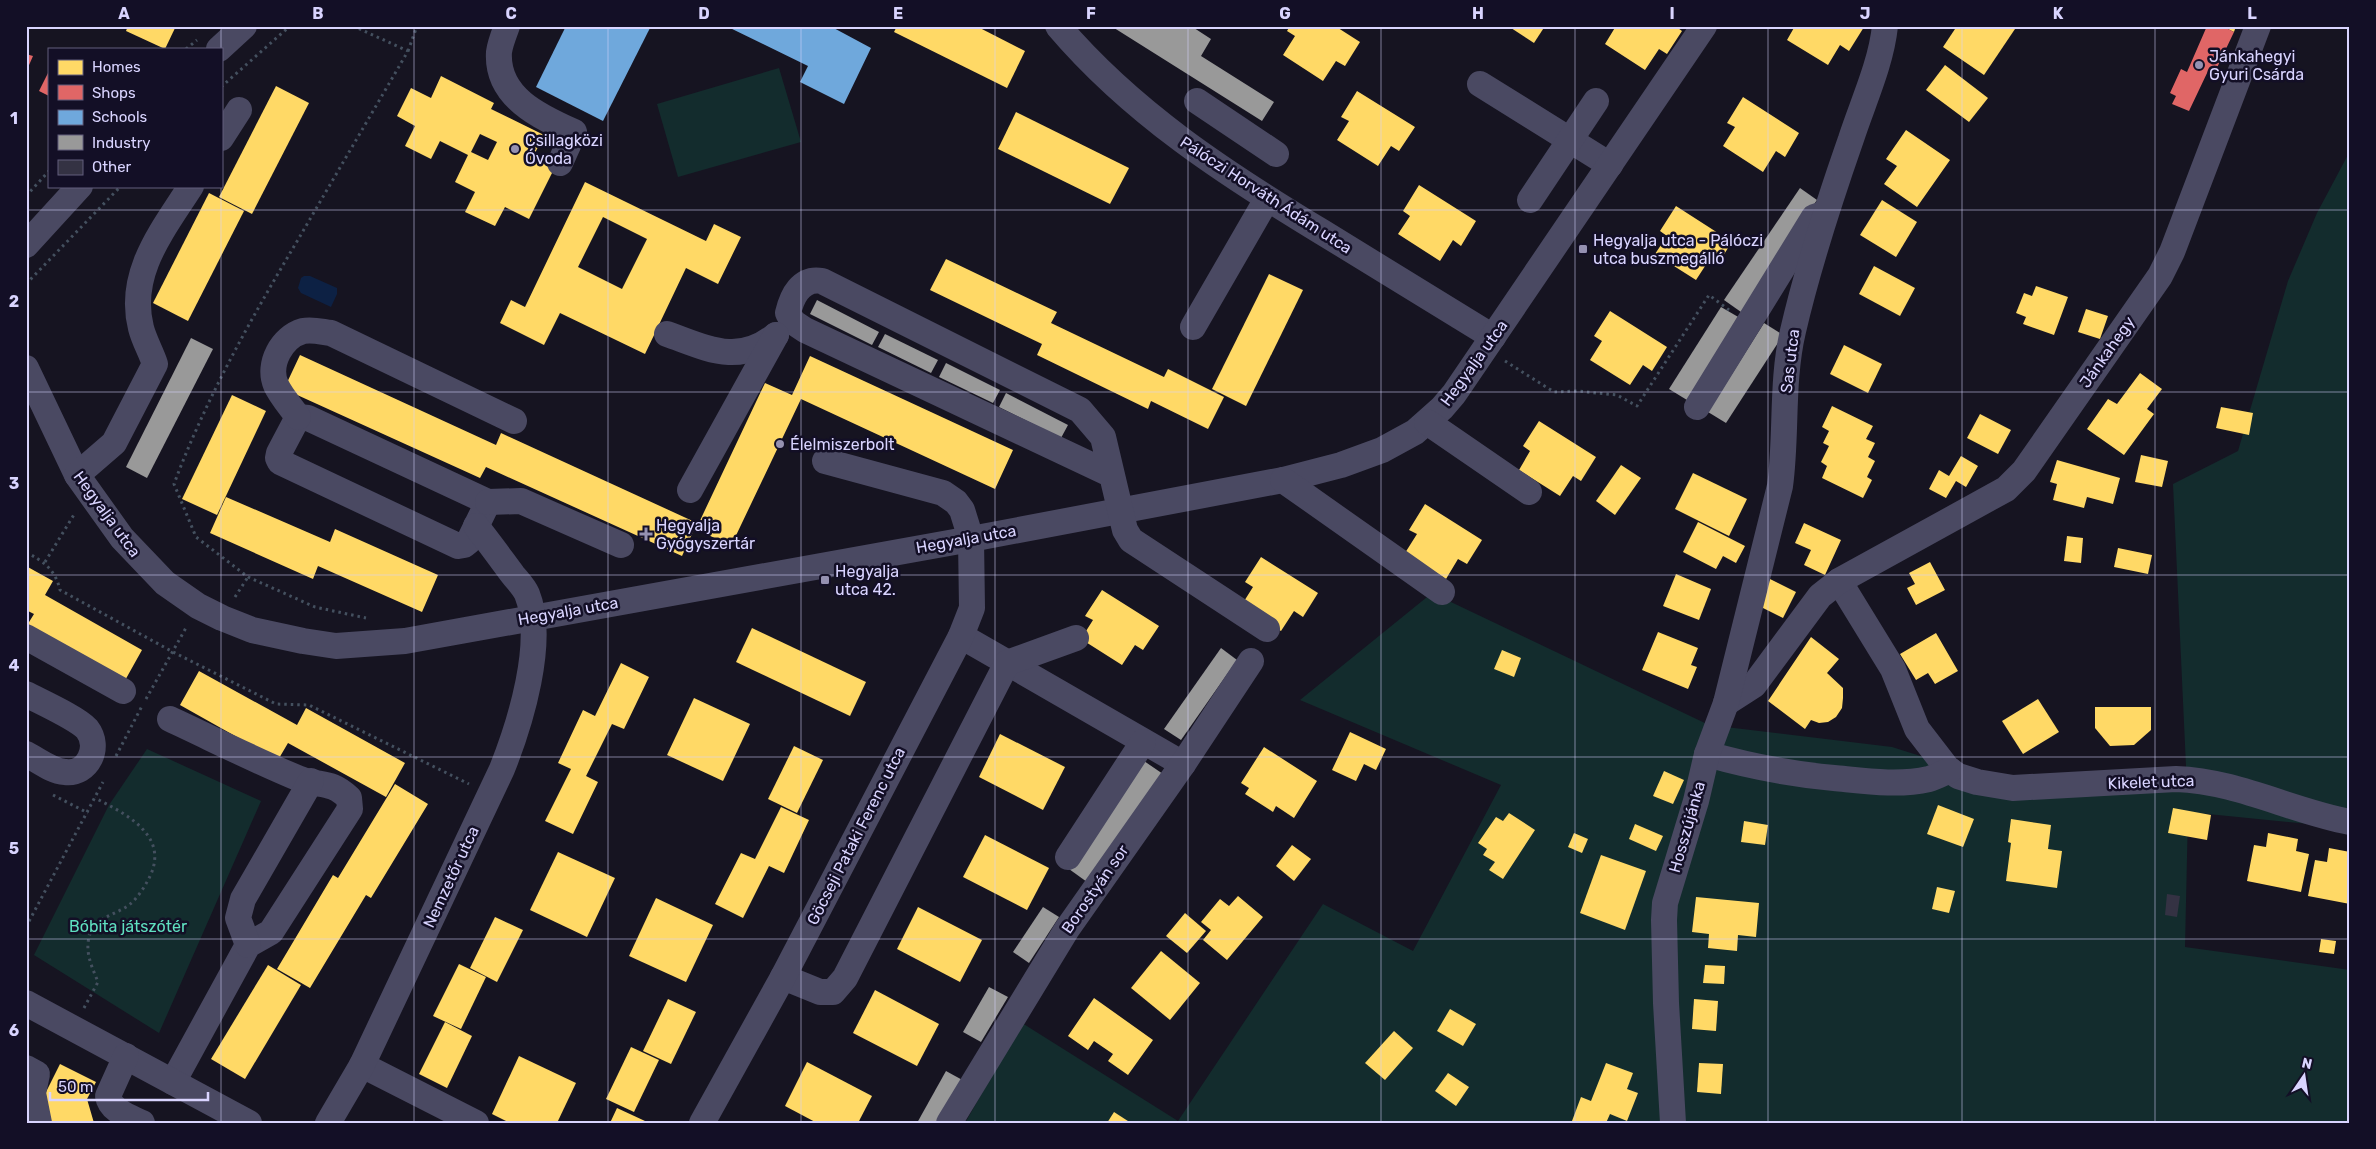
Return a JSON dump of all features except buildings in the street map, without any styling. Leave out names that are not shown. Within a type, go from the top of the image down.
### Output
[{"type":"street","points":[[220,48],[244,26]]},
{"type":"street","points":[[507,26],[499,52],[500,67],[510,90],[535,114],[574,132],[560,163]]},
{"type":"street","name":"Pálóczi Horváth Ádám utca","points":[[1058,26],[1106,78],[1184,143],[1489,343]]},
{"type":"street","name":"Hegyalja utca","points":[[26,368],[77,475],[122,538],[165,583],[198,606],[252,630],[328,645],[371,645],[404,641],[971,539],[1283,480],[1368,456],[1398,442],[1427,422],[1454,394],[1704,26]]},
{"type":"street","name":"Sas utca","points":[[1726,703],[1733,665],[1780,486],[1784,451],[1787,372],[1793,333],[1826,213],[1876,64],[1885,26]]},
{"type":"street","name":"Jánkahegy","points":[[1839,581],[2006,489],[2024,471],[2160,276],[2172,252],[2258,26]]},
{"type":"street","points":[[1480,84],[1610,165]]},
{"type":"street","points":[[1197,101],[1276,154]]},
{"type":"street","points":[[1530,200],[1596,101]]},
{"type":"street","points":[[222,136],[239,110]]},
{"type":"street","points":[[1231,174],[1250,136]]},
{"type":"street","points":[[26,245],[78,188]]},
{"type":"street","points":[[77,475],[114,443],[155,364],[141,329],[137,308],[139,280],[147,255],[190,188]]},
{"type":"street","points":[[1192,327],[1267,198]]},
{"type":"street","points":[[1697,407],[1814,217],[1826,213]]},
{"type":"street","points":[[690,490],[782,324],[791,299],[800,287],[808,282],[822,281],[1080,410],[1103,437],[1110,474],[1125,530],[1131,540],[1267,629]]},
{"type":"street","points":[[667,334],[725,352],[757,349],[782,324],[793,322],[805,330],[1110,474]]},
{"type":"street","points":[[298,417],[276,383],[276,360],[280,348],[291,337],[315,330],[331,333],[514,421]]},
{"type":"street","points":[[298,417],[308,418],[488,502],[521,501],[621,545]]},
{"type":"street","points":[[298,417],[278,458],[285,466],[458,546],[464,545],[469,541],[488,502]]},
{"type":"street","points":[[1427,422],[1529,492]]},
{"type":"street","name":"Göcseji Pataki Ferenc utca","points":[[702,1123],[783,977],[960,636],[972,608],[971,539],[962,510],[956,502],[943,493],[825,461]]},
{"type":"street","points":[[1283,480],[1442,592]]},
{"type":"street","name":"Nemzetőr utca","points":[[328,1123],[362,1065],[490,794],[514,739],[524,701],[530,670],[532,617],[527,592],[476,526]]},
{"type":"street","points":[[1726,703],[1754,684],[1820,596],[1839,581]]},
{"type":"street","name":"Kikelet utca","points":[[1839,581],[1894,669],[1917,729],[1950,770],[1977,782],[2013,788],[2176,779],[2201,780],[2223,784],[2288,806],[2350,822]]},
{"type":"street","points":[[960,636],[1183,764]]},
{"type":"street","points":[[26,637],[123,691]]},
{"type":"street","points":[[783,977],[820,992],[833,992],[845,978],[1007,663],[1076,638]]},
{"type":"street","name":"Borostyán sor","points":[[949,1123],[1067,929],[1183,764],[1251,661]]},
{"type":"street","points":[[26,694],[85,728],[93,744],[89,761],[81,769],[73,772],[53,769],[26,754]]},
{"type":"street","name":"Hosszújánka","points":[[1673,1123],[1666,1003],[1664,912],[1668,889],[1696,801],[1707,754],[1726,703]]},
{"type":"street","points":[[170,719],[303,780],[328,784],[342,790],[350,798],[350,808],[271,932],[248,945],[173,1082]]},
{"type":"street","points":[[1068,857],[1143,742]]},
{"type":"street","points":[[1707,754],[1750,766],[1807,777],[1861,782],[1910,782],[1930,779],[1950,770]]},
{"type":"street","points":[[248,945],[238,918],[243,899],[311,781]]},
{"type":"street","points":[[26,1002],[249,1123]]},
{"type":"street","points":[[126,1056],[108,1096],[109,1101],[114,1108],[142,1123]]},
{"type":"street","points":[[362,1065],[476,1123]]},
{"type":"street","points":[[26,1068],[37,1074],[33,1093],[39,1123]]},
{"type":"path","points":[[222,86],[290,26]]},
{"type":"path","points":[[353,26],[408,51]]},
{"type":"path","points":[[372,619],[315,607],[248,577],[196,536],[174,484],[192,436],[223,373],[271,286],[408,51],[417,26]]},
{"type":"path","points":[[26,196],[48,172]]},
{"type":"path","points":[[26,284],[119,188]]},
{"type":"path","points":[[1489,343],[1554,392],[1577,391],[1617,395],[1638,406],[1709,295],[1744,320],[1752,307],[1757,310]]},
{"type":"path","points":[[45,562],[62,534]]},
{"type":"path","points":[[26,552],[45,562],[57,576],[60,590],[173,652],[276,704],[308,705],[490,794]]},
{"type":"path","points":[[123,691],[170,719]]},
{"type":"path","points":[[73,1027],[98,982],[88,956],[90,936],[94,926],[130,904],[147,884],[153,869],[155,856],[154,845],[146,832],[137,823],[95,798]]},
{"type":"green space","points":[[779,68],[801,142],[678,177],[657,104]]},
{"type":"green space","points":[[2350,151],[2350,828],[2188,812],[2185,947],[2350,970],[2350,1123],[965,1123],[1022,1023],[1178,1121],[1323,904],[1413,951],[1501,785],[1300,700],[1432,593],[1709,725],[1892,747],[2009,784],[2187,788],[2173,484],[2238,451],[2288,281],[2317,213]]},
{"type":"green space","name":"Bóbita játszótér","points":[[147,749],[261,801],[159,1033],[34,955],[109,805]]},
{"type":"water","points":[[310,276],[337,288],[337,294],[331,307],[301,293],[298,288],[301,278]]},
{"type":"place","name":"Jánkahegyi Gyuri Csárda","points":[[2199,65]]},
{"type":"place","name":"Csillagközi Óvoda","points":[[515,149]]},
{"type":"place","name":"Hegyalja utca - Pálóczi utca buszmegálló","points":[[1583,249]]},
{"type":"place","name":"Élelmiszerbolt","points":[[780,444]]},
{"type":"place","name":"Hegyalja Gyógyszertár","points":[[646,534]]},
{"type":"place","name":"Hegyalja utca 42.","points":[[825,580]]}]
